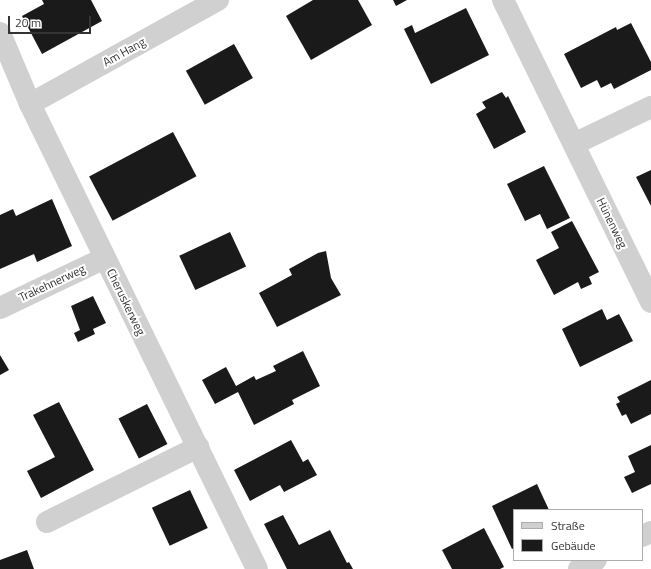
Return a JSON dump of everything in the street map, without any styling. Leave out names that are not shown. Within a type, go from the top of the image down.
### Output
[{"type":"street","name":"Am Hang","points":[[30,104],[218,0]]},
{"type":"street","name":"Hünenweg","points":[[503,0],[651,302]]},
{"type":"street","name":"Cheruskerweg","points":[[0,33],[30,104],[198,447],[251,567]]},
{"type":"street","points":[[574,144],[651,107]]},
{"type":"street","name":"Trakehnerweg","points":[[0,308],[105,258]]},
{"type":"street","points":[[47,522],[198,447]]},
{"type":"street","points":[[579,569],[594,561]]},
{"type":"building","points":[[42,0],[91,0],[102,21],[42,54],[22,16],[44,4]]},
{"type":"building","points":[[313,0],[358,0],[372,25],[311,60],[286,16]]},
{"type":"building","points":[[393,0],[407,0],[396,6]]},
{"type":"building","points":[[466,8],[489,55],[431,84],[404,29],[412,25],[415,33]]},
{"type":"building","points":[[631,23],[651,62],[651,70],[614,89],[611,83],[601,88],[597,80],[581,88],[564,54],[616,27],[617,30]]},
{"type":"building","points":[[234,44],[253,78],[205,105],[186,71]]},
{"type":"building","points":[[502,92],[506,98],[508,96],[526,132],[494,149],[476,114],[486,108],[482,102]]},
{"type":"building","points":[[173,132],[196,176],[113,221],[89,177]]},
{"type":"building","points":[[544,166],[570,218],[547,229],[540,214],[525,221],[507,184]]},
{"type":"building","points":[[651,170],[651,206],[636,177]]},
{"type":"building","points":[[52,199],[72,246],[37,262],[34,254],[0,269],[0,215],[13,209],[16,216]]},
{"type":"building","points":[[572,221],[599,272],[589,277],[592,284],[581,289],[578,282],[554,295],[536,260],[559,248],[551,232]]},
{"type":"building","points":[[230,232],[246,266],[195,290],[179,256]]},
{"type":"building","points":[[326,251],[331,278],[341,295],[277,327],[259,293],[292,275],[289,269],[318,253]]},
{"type":"building","points":[[93,296],[106,323],[93,329],[95,334],[78,342],[74,333],[80,330],[71,306]]},
{"type":"building","points":[[602,309],[607,320],[619,314],[633,341],[580,367],[562,329]]},
{"type":"building","points":[[303,351],[320,386],[292,400],[294,404],[254,425],[238,392],[215,404],[202,380],[226,367],[236,386],[254,376],[256,380],[276,371],[273,366]]},
{"type":"building","points":[[0,355],[9,370],[0,375]]},
{"type":"building","points":[[651,380],[651,414],[631,424],[626,414],[622,416],[616,404],[620,402],[617,397]]},
{"type":"building","points":[[59,402],[94,470],[41,498],[27,471],[55,457],[33,415]]},
{"type":"building","points":[[147,404],[167,444],[139,459],[118,419]]},
{"type":"building","points":[[291,440],[303,462],[308,459],[317,475],[284,492],[280,485],[250,501],[234,470]]},
{"type":"building","points":[[651,445],[651,484],[632,493],[624,477],[635,472],[628,456]]},
{"type":"building","points":[[537,484],[549,509],[513,509],[512,549],[492,506]]},
{"type":"building","points":[[190,490],[208,528],[170,546],[152,508]]},
{"type":"building","points":[[283,515],[299,545],[330,530],[347,563],[349,562],[353,569],[287,569],[264,524]]},
{"type":"building","points":[[484,528],[504,567],[500,569],[452,569],[442,550]]},
{"type":"building","points":[[27,550],[34,569],[0,569],[0,560]]}]
